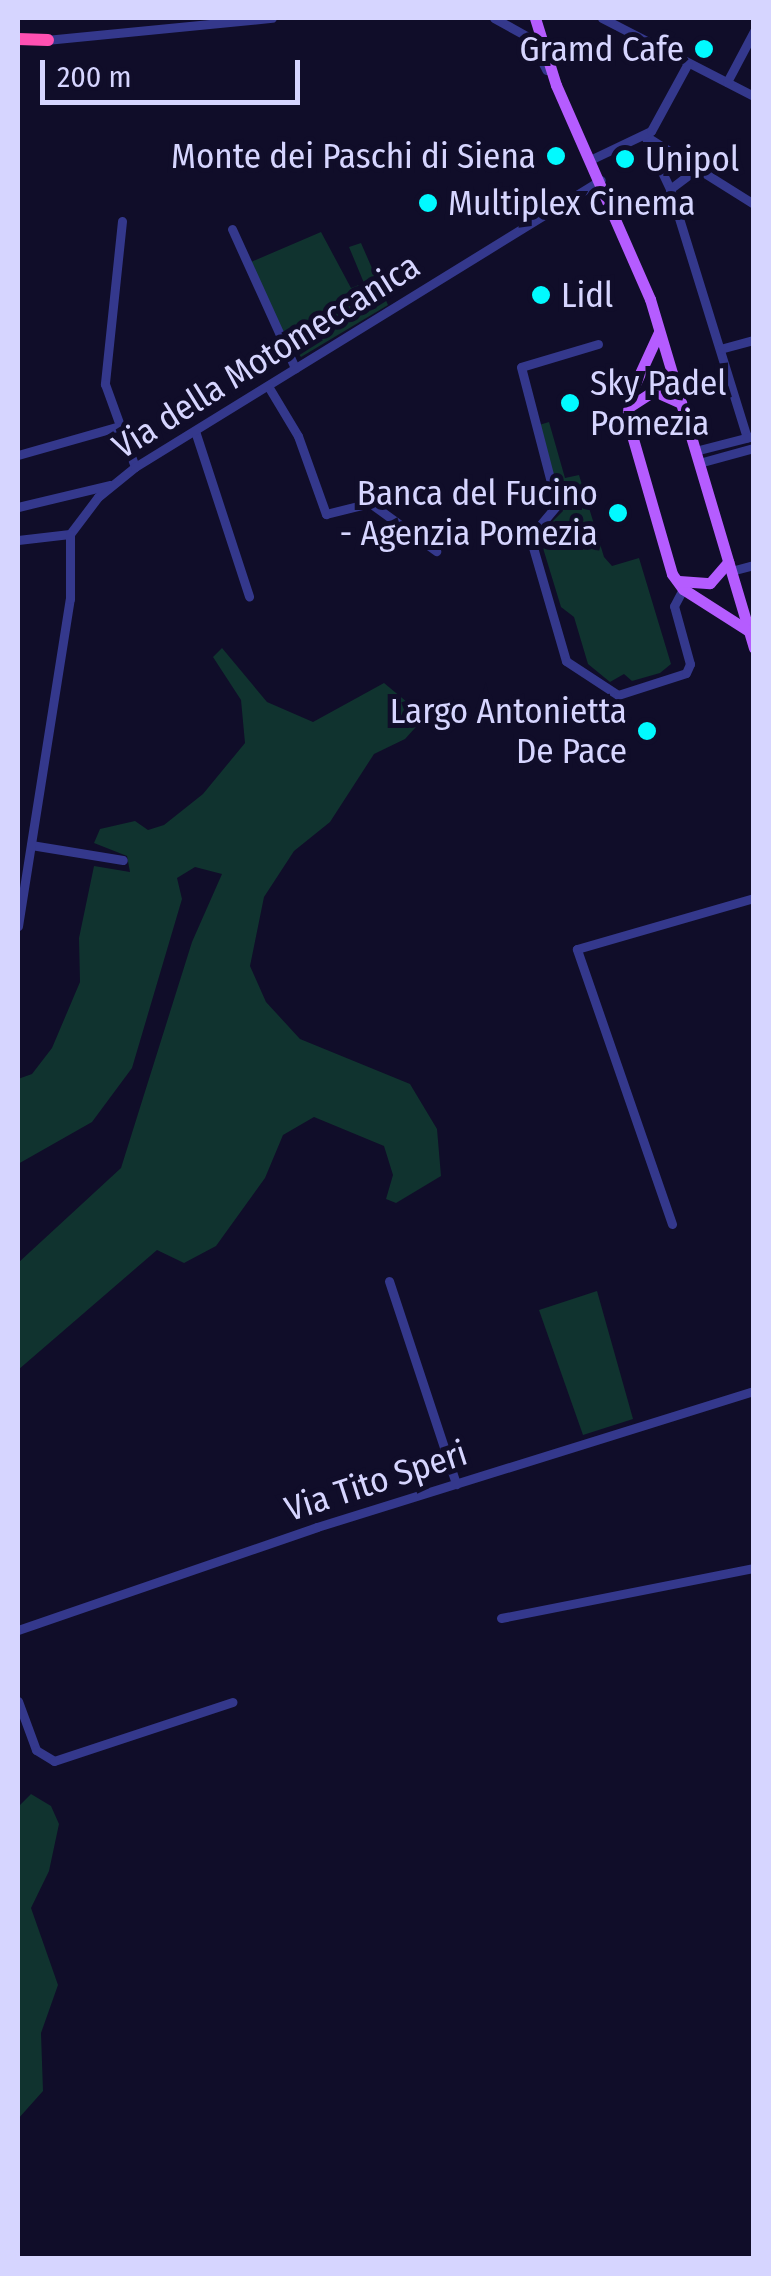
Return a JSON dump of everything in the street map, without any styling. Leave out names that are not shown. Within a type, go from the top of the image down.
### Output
[{"type":"highway","points":[[18,42],[48,40]]},
{"type":"main road","points":[[535,18],[555,83],[601,180],[660,332],[754,648]]},
{"type":"main road","points":[[660,332],[627,409],[679,584],[722,610],[748,632]]},
{"type":"main road","points":[[638,377],[652,368],[673,375]]},
{"type":"main road","points":[[627,409],[650,392],[681,402]]},
{"type":"main road","points":[[679,584],[710,584],[729,566]]},
{"type":"main road","points":[[722,610],[736,591]]},
{"type":"main road","points":[[722,610],[742,612]]},
{"type":"street","points":[[48,40],[272,18]]},
{"type":"street","points":[[494,18],[530,38],[555,83]]},
{"type":"street","points":[[602,18],[754,96]]},
{"type":"street","points":[[727,82],[754,30]]},
{"type":"street","points":[[592,159],[645,136],[688,63]]},
{"type":"street","points":[[645,136],[754,204]]},
{"type":"street","points":[[645,136],[670,189],[750,437],[697,457]]},
{"type":"street","points":[[670,189],[694,170]]},
{"type":"street","name":"Via della Motomeccanica","points":[[70,534],[113,484],[135,467],[601,180]]},
{"type":"street","points":[[122,221],[105,384],[116,427],[135,467]]},
{"type":"street","points":[[232,228],[295,368]]},
{"type":"street","points":[[720,349],[754,340]]},
{"type":"street","points":[[598,344],[521,367],[557,504],[530,537],[566,661],[618,695],[686,673],[674,606],[679,584]]},
{"type":"street","points":[[268,386],[296,431],[326,514],[370,503],[436,551]]},
{"type":"street","points":[[18,455],[116,427]]},
{"type":"street","points":[[195,431],[249,596]]},
{"type":"street","points":[[697,457],[754,448]]},
{"type":"street","name":"Via della Motomeccanica","points":[[18,506],[113,484]]},
{"type":"street","points":[[18,540],[70,534],[70,599],[18,926]]},
{"type":"street","points":[[729,566],[754,564]]},
{"type":"street","points":[[30,845],[122,860]]},
{"type":"street","points":[[672,1224],[576,948],[754,898]]},
{"type":"street","points":[[389,1281],[456,1484]]},
{"type":"street","name":"Via Tito Speri","points":[[18,1630],[456,1484],[754,1391]]},
{"type":"street","points":[[501,1618],[754,1568]]},
{"type":"street","points":[[18,1701],[38,1752],[54,1761],[232,1702]]},
{"type":"green space","points":[[321,232],[351,288],[364,283],[349,247],[361,243],[388,305],[301,357],[282,333],[251,262]]},
{"type":"green space","points":[[549,422],[565,478],[579,475],[604,557],[612,566],[639,558],[671,664],[660,673],[632,681],[624,674],[610,682],[588,664],[574,617],[561,607],[539,535],[563,511],[539,425]]},
{"type":"green space","points":[[222,648],[267,702],[313,722],[384,683],[425,717],[405,739],[374,754],[330,822],[294,851],[264,897],[250,966],[266,1002],[300,1039],[410,1084],[437,1129],[441,1176],[396,1203],[386,1199],[393,1175],[384,1146],[314,1117],[283,1135],[265,1178],[216,1246],[184,1263],[157,1250],[18,1370],[18,1263],[121,1168],[192,942],[222,874],[195,867],[177,878],[182,899],[132,1068],[92,1122],[18,1164],[18,1079],[32,1074],[52,1048],[80,982],[79,938],[94,866],[130,872],[127,856],[94,843],[100,829],[135,821],[148,830],[164,825],[203,794],[245,743],[241,700],[213,657]]},
{"type":"green space","points":[[597,1291],[633,1419],[583,1435],[539,1310]]},
{"type":"green space","points":[[31,1794],[51,1806],[59,1824],[49,1871],[31,1908],[58,1985],[41,2033],[43,2091],[18,2119],[18,1807]]},
{"type":"place","name":"Gramd Cafe","points":[[704,49]]},
{"type":"place","name":"Monte dei Paschi di Siena","points":[[556,156]]},
{"type":"place","name":"Unipol","points":[[625,159]]},
{"type":"place","name":"Multiplex Cinema","points":[[428,203]]},
{"type":"place","name":"Lidl","points":[[541,295]]},
{"type":"place","name":"Sky Padel Pomezia","points":[[570,403]]},
{"type":"place","name":"Banca del Fucino - Agenzia Pomezia","points":[[618,513]]},
{"type":"place","name":"Largo Antonietta De Pace","points":[[647,731]]}]
